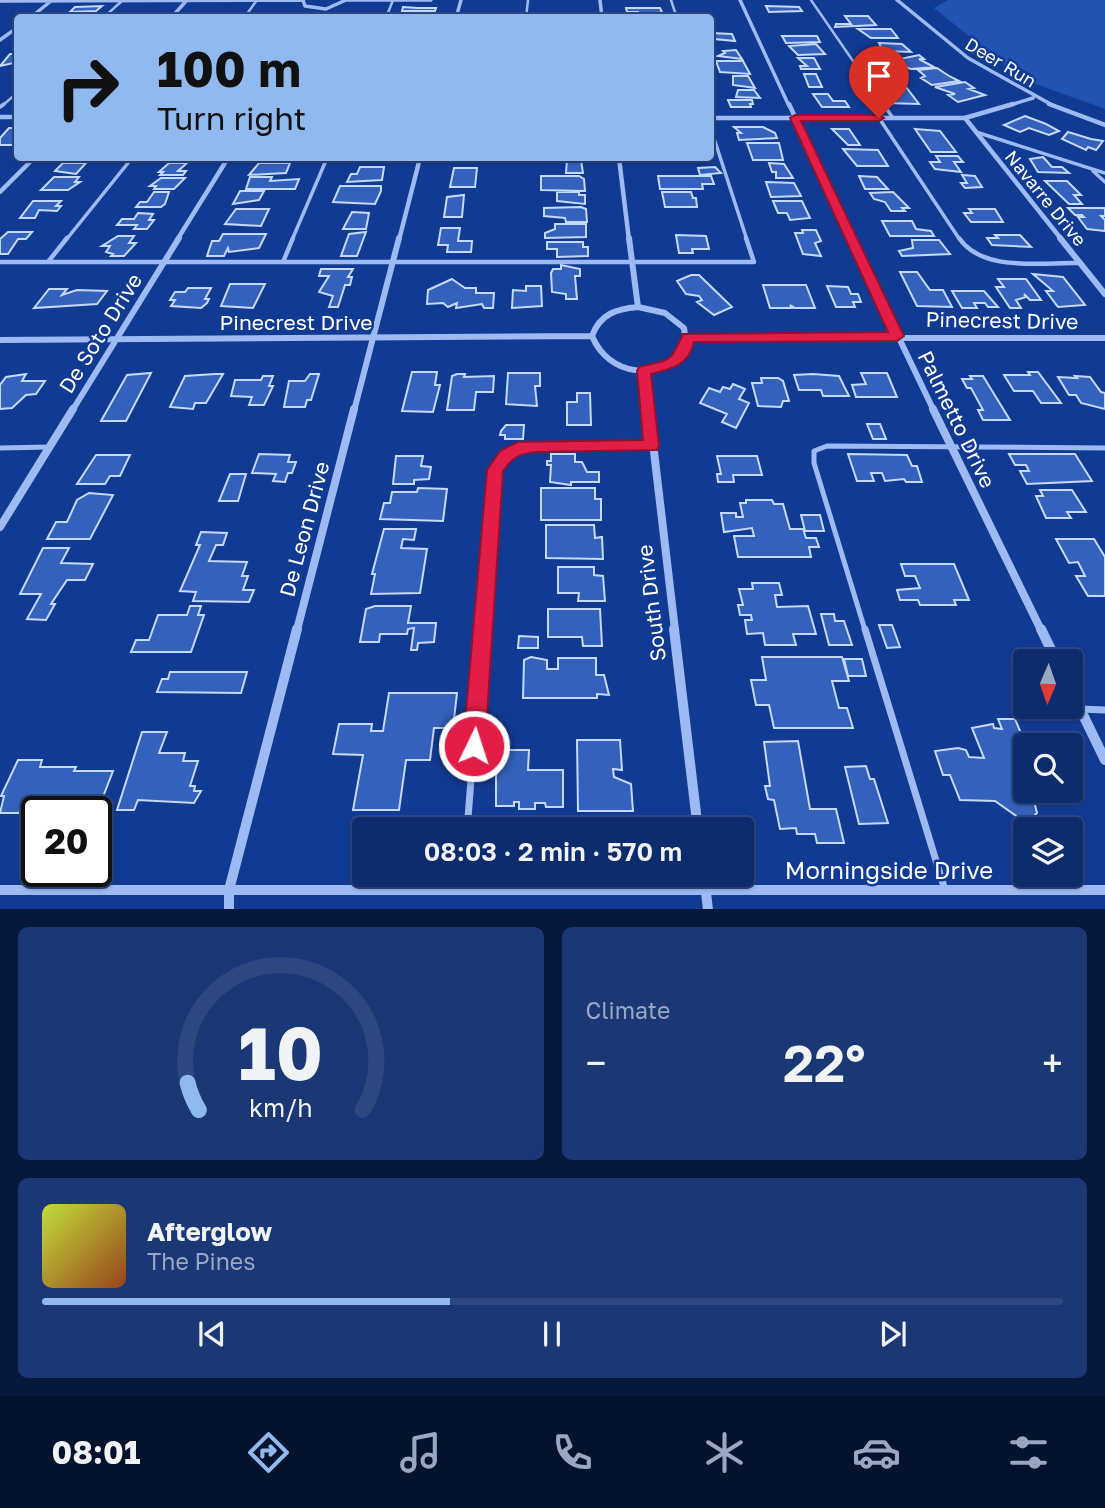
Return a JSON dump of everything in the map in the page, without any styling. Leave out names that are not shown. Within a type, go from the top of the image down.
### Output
[{"type":"street","points":[[35,14],[52,0]]},
{"type":"street","points":[[175,14],[188,0]]},
{"type":"street","points":[[0,1],[303,0],[305,6],[319,9],[337,6],[346,0],[430,0]]},
{"type":"street","name":"Palmetto Drive","points":[[740,0],[897,336],[1051,649]]},
{"type":"street","name":"Deer Run","points":[[897,0],[922,25],[969,61],[1033,98],[1105,125]]},
{"type":"street","points":[[316,14],[319,9]]},
{"type":"street","points":[[714,118],[965,118],[1033,98]]},
{"type":"street","name":"Navarre Drive","points":[[965,118],[1105,294]]},
{"type":"street","points":[[0,192],[31,161]]},
{"type":"street","name":"De Soto Drive","points":[[0,527],[226,161]]},
{"type":"street","name":"De Leon Drive","points":[[229,909],[229,890],[419,161]]},
{"type":"street","points":[[619,161],[638,307]]},
{"type":"street","points":[[638,307],[665,313],[676,320],[688,338],[685,352],[672,364],[644,371],[628,369],[607,360],[594,346],[592,336],[601,318],[611,312],[638,307]]},
{"type":"street","name":"Pinecrest Drive","points":[[0,340],[592,336]]},
{"type":"street","name":"Pinecrest Drive","points":[[688,338],[1105,338]]},
{"type":"street","name":"South Drive","points":[[644,371],[696,817]]},
{"type":"street","points":[[1083,715],[1105,760]]},
{"type":"street","points":[[706,887],[708,909]]},
{"type":"street","name":"Morningside Drive","points":[[0,890],[1105,890]]},
{"type":"lane","points":[[107,14],[123,0]]},
{"type":"lane","points":[[811,0],[893,118]]},
{"type":"lane","points":[[0,107],[14,95]]},
{"type":"lane","points":[[879,118],[968,251],[990,261],[1080,263]]},
{"type":"lane","points":[[976,132],[1105,173]]},
{"type":"lane","points":[[0,262],[754,262],[714,138]]},
{"type":"lane","points":[[48,262],[130,161]]},
{"type":"lane","points":[[283,262],[326,161]]},
{"type":"lane","points":[[1091,168],[1105,182]]},
{"type":"lane","points":[[468,817],[495,470],[506,455],[518,448],[652,446]]},
{"type":"lane","points":[[945,890],[814,463],[814,451],[827,446],[1105,448]]},
{"type":"lane","points":[[0,448],[50,447]]},
{"type":"lane","points":[[1083,709],[1105,710]]},
{"type":"shaded area","points":[[948,0],[1105,0],[1105,109],[1022,79],[934,8]]},
{"type":"building","points":[[102,6],[96,11],[70,12],[75,7]]},
{"type":"building","points":[[766,6],[799,7],[802,11],[769,12]]},
{"type":"building","points":[[403,7],[436,8],[435,11],[402,11]]},
{"type":"building","points":[[626,8],[660,8],[662,12],[638,14],[627,12]]},
{"type":"building","points":[[845,16],[868,16],[876,25],[835,27],[836,24],[851,24]]},
{"type":"building","points":[[858,29],[891,29],[898,38],[871,38]]},
{"type":"building","points":[[714,33],[732,34],[735,41],[714,39]]},
{"type":"building","points":[[782,36],[817,36],[820,42],[786,43]]},
{"type":"building","points":[[879,43],[902,44],[911,52],[883,51]]},
{"type":"building","points":[[816,44],[825,54],[798,55],[789,46]]},
{"type":"building","points":[[736,50],[742,59],[718,56],[725,53],[723,51]]},
{"type":"building","points":[[10,54],[14,54],[14,63],[0,66]]},
{"type":"building","points":[[919,55],[924,59],[919,59],[934,67],[911,69],[890,61]]},
{"type":"building","points":[[798,58],[814,58],[820,69],[801,69],[800,66],[807,66]]},
{"type":"building","points":[[716,61],[743,61],[750,74],[720,72]]},
{"type":"building","points":[[937,68],[959,81],[932,85],[921,78],[925,76],[918,70]]},
{"type":"building","points":[[804,74],[816,74],[822,87],[809,87]]},
{"type":"building","points":[[733,76],[748,76],[755,88],[733,85]]},
{"type":"building","points":[[965,82],[974,88],[969,89],[985,95],[958,102],[948,95],[955,94],[935,87]]},
{"type":"building","points":[[875,87],[898,91],[895,87],[906,87],[919,104],[886,103]]},
{"type":"building","points":[[738,90],[754,90],[760,98],[736,97]]},
{"type":"building","points":[[813,94],[828,94],[833,101],[845,101],[849,107],[822,107]]},
{"type":"building","points":[[728,100],[752,100],[753,104],[750,104],[751,107],[731,107]]},
{"type":"building","points":[[1025,116],[1059,131],[1049,135],[1029,128],[1020,132],[1004,125]]},
{"type":"building","points":[[734,127],[763,127],[775,133],[777,138],[739,140],[737,133],[741,133]]},
{"type":"building","points":[[9,128],[14,128],[14,145],[0,145],[0,138]]},
{"type":"building","points":[[832,129],[849,129],[860,145],[848,145]]},
{"type":"building","points":[[915,129],[940,131],[956,152],[931,152]]},
{"type":"building","points":[[1068,132],[1103,141],[1096,150],[1088,147],[1086,150],[1062,139]]},
{"type":"building","points":[[747,143],[779,143],[783,160],[753,160]]},
{"type":"building","points":[[843,149],[878,150],[888,166],[857,166]]},
{"type":"building","points":[[936,156],[958,156],[963,162],[954,162],[961,172],[935,169],[930,162],[940,162]]},
{"type":"building","points":[[1043,157],[1052,167],[1062,167],[1069,173],[1038,172],[1030,159]]},
{"type":"building","points":[[567,161],[581,161],[583,173],[566,173]]},
{"type":"building","points":[[63,163],[86,163],[76,174],[55,171]]},
{"type":"building","points":[[169,163],[187,163],[178,171],[186,171],[183,175],[160,175],[163,172],[159,172]]},
{"type":"building","points":[[259,163],[290,163],[286,173],[249,175]]},
{"type":"building","points":[[769,163],[784,164],[793,178],[776,178],[776,172],[772,172]]},
{"type":"building","points":[[360,167],[384,167],[382,180],[347,182],[351,174],[357,174]]},
{"type":"building","points":[[715,167],[721,173],[700,175],[698,168]]},
{"type":"building","points":[[454,168],[477,168],[475,187],[450,187]]},
{"type":"building","points":[[962,175],[975,176],[982,187],[965,188],[961,183],[967,183]]},
{"type":"building","points":[[541,176],[579,176],[584,179],[585,191],[541,190]]},
{"type":"building","points":[[658,176],[711,176],[714,184],[702,184],[703,189],[660,189]]},
{"type":"building","points":[[859,176],[877,177],[888,189],[865,189]]},
{"type":"building","points":[[54,177],[79,177],[75,182],[80,182],[68,190],[41,190]]},
{"type":"building","points":[[250,177],[272,177],[270,181],[299,179],[295,189],[246,189]]},
{"type":"building","points":[[161,178],[185,178],[174,189],[154,189],[156,186],[150,186]]},
{"type":"building","points":[[1045,181],[1067,181],[1081,195],[1074,195],[1082,204],[1069,204]]},
{"type":"building","points":[[766,182],[794,183],[801,196],[771,197]]},
{"type":"building","points":[[340,186],[381,186],[381,191],[375,204],[333,202]]},
{"type":"building","points":[[240,191],[264,191],[259,200],[233,204]]},
{"type":"building","points":[[154,192],[169,192],[165,204],[161,207],[136,207],[140,202],[147,202]]},
{"type":"building","points":[[557,192],[579,192],[579,195],[585,195],[585,204],[557,201]]},
{"type":"building","points":[[662,192],[691,192],[693,198],[696,198],[697,207],[665,207]]},
{"type":"building","points":[[893,192],[909,208],[902,208],[905,211],[891,211],[885,202],[874,199],[870,193]]},
{"type":"building","points":[[464,195],[462,217],[444,217],[447,197]]},
{"type":"building","points":[[33,201],[61,201],[56,206],[61,206],[57,211],[39,210],[35,218],[20,218]]},
{"type":"building","points":[[773,201],[802,201],[810,218],[790,220],[787,213],[778,213]]},
{"type":"building","points":[[544,208],[586,209],[587,222],[566,222],[565,218],[544,216]]},
{"type":"building","points":[[1068,208],[1105,208],[1105,216],[1101,216],[1105,220],[1105,231],[1087,229],[1078,217],[1084,217],[1075,215]]},
{"type":"building","points":[[236,209],[269,209],[261,226],[225,224]]},
{"type":"building","points":[[969,209],[995,209],[1003,222],[971,222],[964,213],[972,213]]},
{"type":"building","points":[[352,212],[369,213],[366,229],[343,229]]},
{"type":"building","points":[[138,213],[153,214],[149,220],[154,220],[147,229],[134,229],[137,225],[117,225],[122,219],[134,219]]},
{"type":"building","points":[[882,221],[912,221],[916,229],[931,231],[934,236],[890,236]]},
{"type":"building","points":[[555,224],[586,224],[586,237],[545,238],[545,233],[555,229]]},
{"type":"building","points":[[441,228],[460,228],[458,241],[472,241],[471,252],[447,252],[448,245],[438,245]]},
{"type":"building","points":[[802,230],[816,230],[821,241],[815,243],[821,256],[803,254],[795,233],[803,233]]},
{"type":"building","points":[[8,232],[32,232],[26,239],[18,239],[8,254],[0,254],[0,239]]},
{"type":"building","points":[[366,232],[357,256],[341,256],[349,234]]},
{"type":"building","points":[[223,234],[266,234],[259,248],[229,252],[228,248],[224,256],[207,256],[212,241],[219,241]]},
{"type":"building","points":[[676,235],[706,236],[709,249],[692,249],[693,253],[679,253]]},
{"type":"building","points":[[995,235],[1020,235],[1031,247],[992,245],[987,238],[998,238]]},
{"type":"building","points":[[118,236],[134,236],[129,243],[136,243],[124,256],[111,256],[113,254],[106,252],[110,246],[102,246]]},
{"type":"building","points":[[912,240],[939,240],[950,254],[902,256],[899,251],[913,248]]},
{"type":"building","points":[[547,242],[583,242],[583,247],[588,247],[588,256],[557,257],[557,249],[547,249]]},
{"type":"building","points":[[561,265],[580,269],[580,276],[575,276],[577,299],[566,299],[566,294],[552,292],[551,273],[553,269],[561,269]]},
{"type":"building","points":[[321,269],[353,269],[348,277],[352,277],[350,285],[345,285],[338,307],[329,307],[333,296],[319,292],[329,276],[319,276]]},
{"type":"building","points":[[900,272],[917,272],[930,290],[943,290],[952,307],[917,306]]},
{"type":"building","points":[[1033,274],[1063,277],[1085,305],[1058,307],[1046,291],[1053,291]]},
{"type":"building","points":[[691,275],[699,275],[732,307],[714,315],[697,302],[702,300],[699,296],[686,294],[677,281]]},
{"type":"building","points":[[452,279],[465,288],[476,288],[476,293],[494,293],[493,308],[484,308],[482,304],[456,308],[457,303],[448,307],[443,303],[427,304],[428,290]]},
{"type":"building","points":[[998,279],[1026,279],[1041,300],[1030,300],[1024,294],[1026,297],[1016,300],[1021,308],[1010,308],[996,287],[1004,287]]},
{"type":"building","points":[[230,284],[265,284],[253,308],[221,306]]},
{"type":"building","points":[[763,285],[806,285],[815,308],[795,308],[790,305],[792,308],[770,308]]},
{"type":"building","points":[[526,286],[541,286],[542,306],[512,308],[513,290],[526,291]]},
{"type":"building","points":[[827,286],[848,287],[851,294],[858,294],[861,302],[853,302],[855,307],[836,307]]},
{"type":"building","points":[[188,288],[211,288],[205,299],[209,299],[207,303],[201,308],[171,306],[175,300],[170,300],[175,292],[185,292]]},
{"type":"building","points":[[49,289],[67,289],[62,295],[77,290],[107,291],[97,304],[34,308]]},
{"type":"building","points":[[952,291],[984,291],[998,307],[974,303],[977,308],[962,308]]},
{"type":"building","points":[[412,372],[437,372],[435,385],[440,385],[433,412],[402,411]]},
{"type":"building","points":[[1028,372],[1038,372],[1061,403],[1041,403],[1033,391],[1014,391],[1004,375],[1030,375]]},
{"type":"building","points":[[151,373],[126,421],[101,421],[127,375]]},
{"type":"building","points":[[508,373],[540,373],[540,386],[535,386],[537,406],[506,404]]},
{"type":"building","points":[[861,373],[887,373],[897,397],[856,397],[852,385],[866,384]]},
{"type":"building","points":[[26,374],[22,381],[45,381],[36,394],[26,395],[12,408],[0,409],[0,385],[6,377]]},
{"type":"building","points":[[223,374],[206,403],[195,403],[193,409],[170,407],[185,376]]},
{"type":"building","points":[[310,374],[319,374],[311,400],[307,400],[305,407],[284,407],[289,381],[305,381]]},
{"type":"building","points":[[465,374],[464,377],[494,376],[493,392],[476,392],[474,410],[447,410],[452,376]]},
{"type":"building","points":[[794,375],[839,376],[849,396],[823,396],[821,390],[799,390]]},
{"type":"building","points":[[263,376],[273,376],[269,386],[273,386],[264,405],[249,405],[252,397],[231,396],[235,380],[261,380]]},
{"type":"building","points":[[970,376],[983,376],[1010,420],[983,420],[978,410],[983,410],[971,388],[967,388],[962,379],[972,379]]},
{"type":"building","points":[[1075,376],[1090,377],[1101,392],[1105,393],[1105,409],[1081,403],[1076,395],[1069,395],[1058,377],[1077,378]]},
{"type":"building","points":[[761,378],[778,378],[783,381],[789,401],[783,401],[781,407],[758,406],[752,383],[762,383]]},
{"type":"building","points":[[733,384],[745,389],[739,399],[749,403],[736,428],[722,422],[727,414],[700,403],[709,388],[720,392],[723,387],[730,389]]},
{"type":"building","points":[[577,393],[590,393],[591,425],[567,425],[567,402],[577,402]]},
{"type":"building","points":[[867,424],[880,424],[886,439],[873,439]]},
{"type":"building","points":[[506,425],[524,425],[523,439],[505,439],[505,435],[500,435]]},
{"type":"building","points":[[259,454],[290,455],[288,462],[296,462],[285,482],[273,481],[276,474],[252,473]]},
{"type":"building","points":[[551,454],[575,454],[575,462],[582,462],[587,472],[599,472],[599,482],[571,482],[571,485],[550,482],[551,465],[547,465],[547,461],[551,461]]},
{"type":"building","points":[[848,454],[907,455],[912,466],[917,466],[922,482],[906,482],[904,479],[885,481],[882,473],[871,473],[874,481],[857,481]]},
{"type":"building","points":[[1009,454],[1075,454],[1092,481],[1027,484],[1020,471],[1029,471],[1026,465],[1015,465]]},
{"type":"building","points":[[96,455],[130,455],[120,476],[110,476],[105,484],[77,484]]},
{"type":"building","points":[[396,456],[423,456],[421,466],[431,467],[429,479],[414,480],[414,484],[393,484]]},
{"type":"building","points":[[717,456],[757,456],[762,475],[733,475],[734,482],[718,482],[717,474],[721,474]]},
{"type":"building","points":[[230,474],[246,474],[238,501],[219,501]]},
{"type":"building","points":[[418,488],[447,489],[443,521],[380,519],[384,503],[390,503],[392,492],[417,492]]},
{"type":"building","points":[[541,488],[595,488],[595,499],[601,499],[601,520],[541,520]]},
{"type":"building","points":[[1040,490],[1072,490],[1086,512],[1067,512],[1071,518],[1046,518],[1036,496],[1043,496]]},
{"type":"building","points":[[89,493],[113,495],[90,539],[47,539],[56,522],[67,522],[77,500]]},
{"type":"building","points":[[746,500],[772,500],[774,504],[783,504],[790,529],[803,529],[806,538],[816,538],[819,547],[809,547],[811,557],[738,557],[734,536],[754,536],[752,528],[724,532],[721,513],[736,513],[736,517],[743,517],[740,503],[746,503]]},
{"type":"building","points":[[801,515],[820,515],[824,531],[805,531]]},
{"type":"building","points":[[546,525],[594,525],[595,538],[602,537],[603,559],[546,558]]},
{"type":"building","points":[[384,529],[416,529],[414,540],[403,539],[401,548],[427,549],[420,593],[371,594],[375,574],[372,574]]},
{"type":"building","points":[[201,532],[227,533],[223,545],[216,545],[209,561],[247,562],[242,576],[248,576],[243,590],[254,590],[249,602],[193,601],[196,592],[180,591],[200,545],[196,545]]},
{"type":"building","points":[[1056,539],[1094,539],[1105,557],[1105,596],[1088,596],[1076,576],[1085,576],[1078,562],[1069,563]]},
{"type":"building","points":[[43,548],[69,548],[61,563],[93,564],[85,580],[67,580],[51,604],[55,604],[46,620],[27,619],[41,594],[20,594]]},
{"type":"building","points":[[901,564],[954,564],[969,600],[954,600],[956,605],[920,605],[918,600],[900,600],[897,590],[920,588],[915,576],[905,576]]},
{"type":"building","points":[[558,567],[594,567],[594,575],[603,576],[605,601],[578,601],[579,593],[558,593]]},
{"type":"building","points":[[752,583],[779,583],[782,595],[775,595],[777,607],[808,606],[816,634],[793,634],[796,645],[765,645],[763,633],[747,634],[745,620],[752,620],[751,615],[740,615],[738,605],[743,605],[739,589],[753,589]]},
{"type":"building","points":[[190,606],[201,606],[198,615],[204,615],[191,652],[131,652],[136,640],[149,640],[158,615],[187,615]]},
{"type":"building","points":[[375,606],[411,606],[408,623],[436,623],[434,642],[418,643],[417,650],[411,650],[414,628],[408,629],[407,634],[380,634],[379,642],[360,642],[366,609]]},
{"type":"building","points":[[548,609],[600,609],[602,646],[583,646],[582,637],[548,637]]},
{"type":"building","points":[[821,614],[834,614],[835,621],[844,621],[852,645],[829,645]]},
{"type":"building","points":[[879,625],[892,625],[900,647],[887,648]]},
{"type":"building","points":[[519,636],[538,637],[538,648],[518,648]]},
{"type":"building","points":[[531,657],[547,660],[547,669],[558,669],[558,658],[596,658],[596,675],[604,675],[609,695],[597,694],[597,698],[523,698],[524,660]]},
{"type":"building","points":[[762,657],[842,657],[849,681],[832,681],[839,708],[847,708],[853,728],[774,728],[769,705],[756,705],[751,680],[766,680]]},
{"type":"building","points":[[844,659],[862,659],[866,676],[848,676]]},
{"type":"building","points":[[170,672],[247,672],[241,693],[157,692],[162,679],[168,679]]},
{"type":"building","points":[[389,693],[457,693],[453,728],[434,728],[430,760],[406,760],[399,810],[353,810],[363,755],[333,754],[339,724],[372,724],[371,731],[383,731]]},
{"type":"building","points":[[998,719],[1015,719],[1021,733],[1013,733],[1013,803],[1034,803],[1037,813],[1033,817],[1018,817],[995,801],[960,800],[950,775],[943,775],[935,751],[958,748],[966,750],[969,757],[984,758],[972,728],[993,724],[994,728],[1002,729]]},
{"type":"building","points":[[142,732],[167,732],[159,753],[185,753],[183,761],[198,761],[190,786],[195,786],[194,791],[201,791],[194,803],[138,800],[134,810],[117,810]]},
{"type":"building","points":[[577,740],[620,740],[622,770],[613,769],[614,777],[631,784],[633,811],[578,811]]},
{"type":"building","points":[[798,741],[810,809],[836,809],[844,843],[817,843],[815,834],[797,834],[796,828],[780,829],[774,800],[768,799],[765,786],[770,786],[764,742]]},
{"type":"building","points":[[496,750],[529,750],[528,770],[563,770],[563,807],[546,807],[545,803],[535,803],[535,809],[519,809],[519,802],[514,802],[514,806],[496,806]]},
{"type":"building","points":[[18,760],[42,760],[40,767],[76,767],[74,771],[113,771],[103,796],[21,796],[19,813],[0,813],[4,796],[1,796]]},
{"type":"building","points":[[866,766],[870,779],[874,779],[888,823],[859,824],[845,767]]},
{"type":"route","points":[[474,746],[495,470],[506,455],[518,448],[536,446],[652,446],[644,371],[659,369],[682,357],[688,338],[897,336],[795,118],[879,118]]}]
